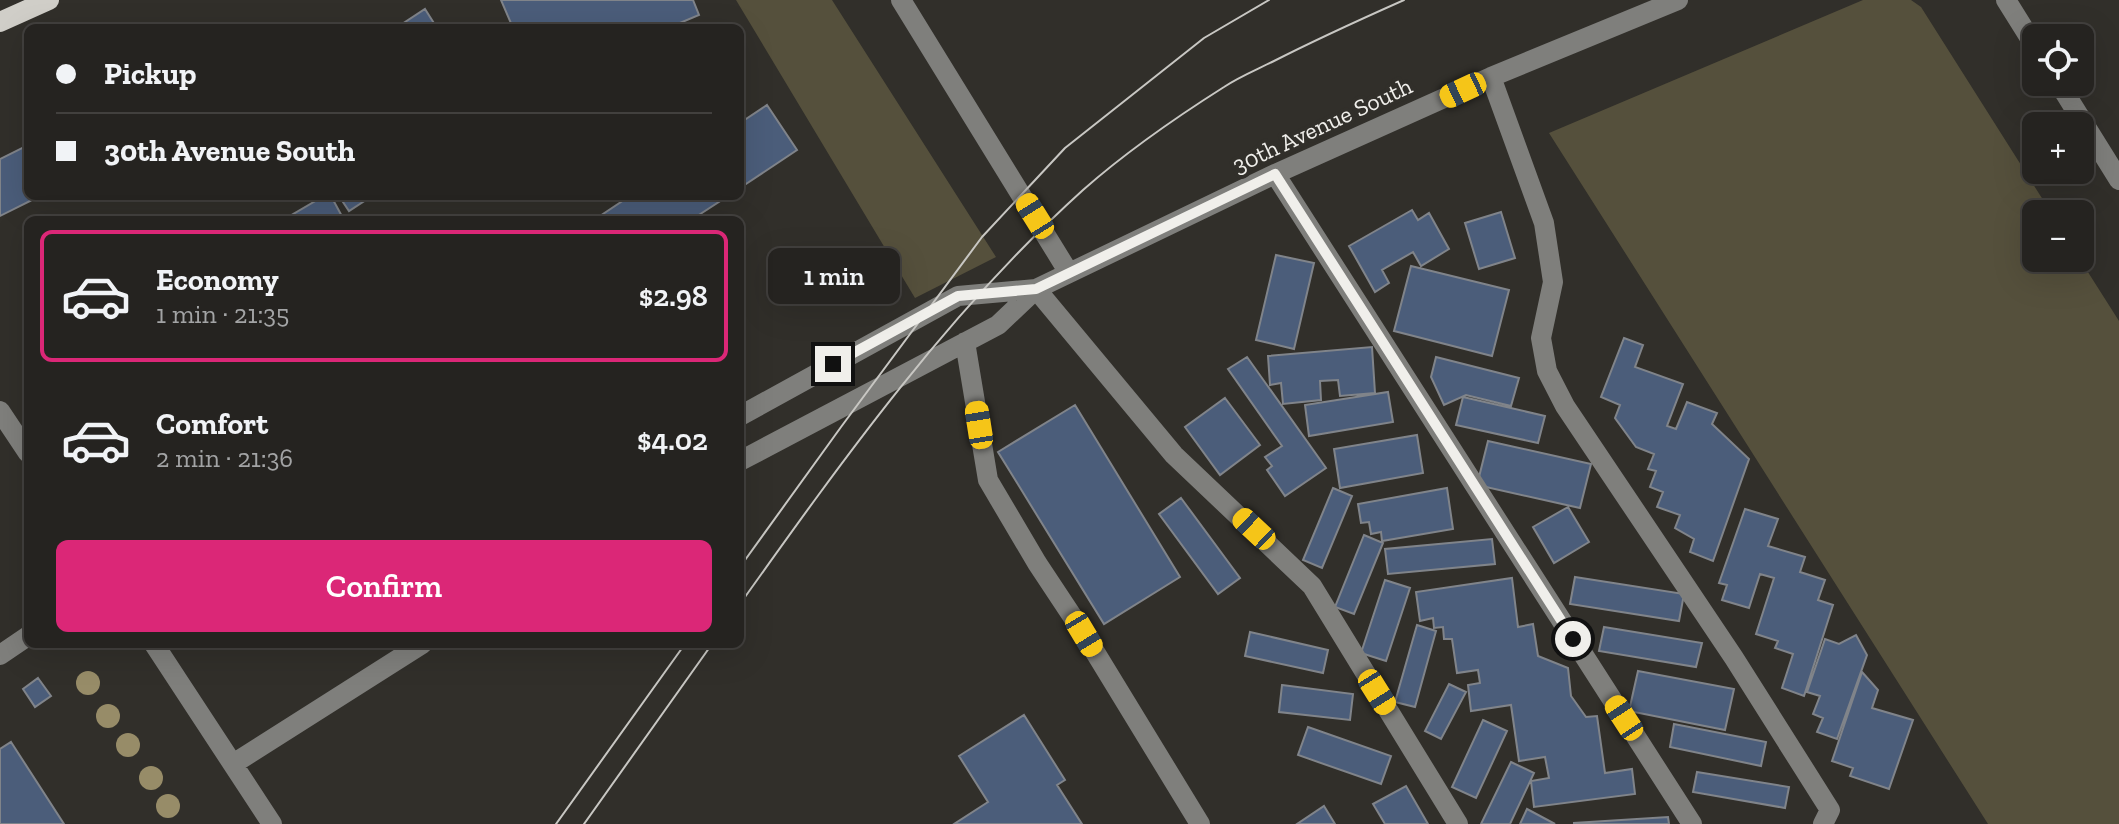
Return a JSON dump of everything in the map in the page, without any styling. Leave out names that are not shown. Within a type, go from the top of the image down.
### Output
[{"type":"main road","points":[[0,22],[49,0]]},
{"type":"street","points":[[901,0],[1069,273]]},
{"type":"street","name":"30th Avenue South","points":[[744,459],[998,325],[1036,289],[1275,174],[1491,77],[1678,0]]},
{"type":"street","points":[[2006,0],[2022,26]]},
{"type":"street","points":[[1491,77],[1544,223],[1553,282],[1541,338],[1547,371],[1565,406],[1734,658],[1830,810],[1823,824]]},
{"type":"street","points":[[2067,96],[2119,180]]},
{"type":"street","points":[[1275,174],[1692,824]]},
{"type":"street","points":[[1036,289],[1174,455],[1312,586],[1458,824]]},
{"type":"street","name":"30th Avenue South","points":[[744,414],[958,296],[1036,289]]},
{"type":"street","points":[[965,342],[988,480],[1200,824]]},
{"type":"street","points":[[0,411],[24,447]]},
{"type":"street","points":[[0,655],[24,639]]},
{"type":"street","points":[[157,648],[272,824]]},
{"type":"street","points":[[233,764],[416,648]]},
{"type":"shaded area","points":[[736,0],[832,0],[996,257],[915,298]]},
{"type":"shaded area","points":[[1863,0],[1911,0],[1921,7],[2022,167],[2022,184],[2033,184],[2043,200],[2022,200],[2022,272],[2088,272],[2119,321],[2119,824],[1988,824],[1549,133]]},
{"type":"building","points":[[501,0],[693,0],[699,15],[678,24],[511,24]]},
{"type":"building","points":[[425,9],[434,24],[402,24]]},
{"type":"building","points":[[767,105],[797,150],[744,185],[744,120]]},
{"type":"building","points":[[24,147],[24,200],[32,200],[0,216],[0,159]]},
{"type":"building","points":[[317,200],[333,200],[342,216],[290,216]]},
{"type":"building","points":[[342,200],[366,200],[349,211]]},
{"type":"building","points":[[624,200],[722,200],[697,216],[600,216]]},
{"type":"building","points":[[1412,210],[1418,220],[1429,213],[1449,249],[1421,266],[1413,252],[1382,270],[1389,283],[1375,292],[1349,246]]},
{"type":"building","points":[[1501,212],[1515,258],[1479,269],[1465,223]]},
{"type":"building","points":[[1276,255],[1314,263],[1294,349],[1256,340]]},
{"type":"building","points":[[1411,266],[1509,290],[1492,356],[1394,331]]},
{"type":"building","points":[[1624,338],[1643,345],[1635,367],[1683,384],[1667,426],[1676,429],[1687,402],[1717,413],[1712,424],[1749,459],[1713,561],[1690,552],[1694,539],[1675,528],[1680,515],[1657,507],[1663,492],[1650,487],[1656,471],[1648,469],[1654,454],[1636,447],[1615,418],[1620,405],[1601,397]]},
{"type":"building","points":[[1372,347],[1375,393],[1340,396],[1338,380],[1320,381],[1321,400],[1283,404],[1281,383],[1270,385],[1268,356]]},
{"type":"building","points":[[1247,357],[1326,468],[1285,496],[1267,470],[1272,466],[1265,457],[1282,446],[1228,369]]},
{"type":"building","points":[[1436,357],[1519,378],[1511,406],[1466,395],[1444,405],[1431,377]]},
{"type":"building","points":[[1388,392],[1393,422],[1309,436],[1305,405]]},
{"type":"building","points":[[1463,397],[1545,416],[1538,443],[1456,425]]},
{"type":"building","points":[[1225,398],[1260,445],[1220,475],[1185,427]]},
{"type":"building","points":[[1075,405],[1180,577],[1104,624],[998,452]]},
{"type":"building","points":[[1417,435],[1423,473],[1340,488],[1334,449]]},
{"type":"building","points":[[1488,441],[1591,464],[1580,508],[1477,485]]},
{"type":"building","points":[[1333,488],[1352,496],[1322,568],[1303,560]]},
{"type":"building","points":[[1447,488],[1453,529],[1382,541],[1381,532],[1371,534],[1369,522],[1361,523],[1358,504]]},
{"type":"building","points":[[1181,498],[1240,578],[1218,594],[1159,514]]},
{"type":"building","points":[[1568,507],[1589,542],[1554,563],[1533,527]]},
{"type":"building","points":[[1745,509],[1778,519],[1768,546],[1805,557],[1800,572],[1825,580],[1818,600],[1833,605],[1804,696],[1782,688],[1793,654],[1775,648],[1778,641],[1756,634],[1774,578],[1760,574],[1749,608],[1722,600],[1727,585],[1719,583]]},
{"type":"building","points":[[1364,535],[1383,543],[1354,614],[1335,607]]},
{"type":"building","points":[[1492,539],[1495,564],[1388,574],[1385,549]]},
{"type":"building","points":[[1575,577],[1684,594],[1679,621],[1570,604]]},
{"type":"building","points":[[1512,578],[1518,627],[1533,624],[1538,656],[1568,668],[1571,696],[1586,717],[1597,716],[1605,773],[1632,769],[1635,794],[1534,807],[1531,781],[1549,778],[1545,757],[1519,761],[1511,705],[1471,711],[1468,685],[1480,683],[1478,670],[1457,673],[1452,639],[1444,639],[1443,627],[1434,628],[1433,618],[1420,621],[1416,592]]},
{"type":"building","points":[[1385,580],[1410,588],[1386,661],[1361,653]]},
{"type":"building","points":[[1417,625],[1436,631],[1415,707],[1395,702]]},
{"type":"building","points":[[1604,627],[1702,643],[1696,667],[1599,651]]},
{"type":"building","points":[[1250,632],[1328,650],[1323,673],[1245,656]]},
{"type":"building","points":[[1856,635],[1867,655],[1837,739],[1817,732],[1823,718],[1813,714],[1820,696],[1807,692],[1825,639],[1839,644]]},
{"type":"building","points":[[1638,671],[1734,689],[1725,730],[1629,711]]},
{"type":"building","points":[[1862,672],[1878,690],[1872,708],[1913,720],[1889,789],[1850,776],[1853,768],[1832,761]]},
{"type":"building","points":[[38,678],[51,696],[35,707],[23,689]]},
{"type":"building","points":[[1449,684],[1466,692],[1441,739],[1425,731]]},
{"type":"building","points":[[1282,685],[1353,694],[1350,720],[1279,712]]},
{"type":"building","points":[[1024,715],[1065,780],[1057,785],[1082,824],[954,824],[988,802],[959,756]]},
{"type":"building","points":[[1483,720],[1507,731],[1476,798],[1452,787]]},
{"type":"building","points":[[1674,724],[1766,742],[1761,766],[1670,747]]},
{"type":"building","points":[[1308,727],[1391,756],[1381,784],[1298,755]]},
{"type":"building","points":[[11,742],[64,824],[0,824],[0,749]]},
{"type":"building","points":[[1511,762],[1534,773],[1510,824],[1481,824]]},
{"type":"building","points":[[1697,772],[1789,787],[1785,808],[1693,792]]},
{"type":"building","points":[[1406,786],[1428,824],[1385,824],[1373,804]]},
{"type":"building","points":[[1324,806],[1335,824],[1297,824]]},
{"type":"building","points":[[1527,809],[1555,824],[1520,824]]},
{"type":"building","points":[[1668,817],[1669,824],[1574,824],[1574,823]]},
{"type":"tram line","points":[[744,561],[982,237],[1065,148],[1204,38],[1269,0]]},
{"type":"tram line","points":[[744,598],[859,441],[943,336],[1034,237],[1083,190],[1151,136],[1230,83],[1404,0]]},
{"type":"tram line","points":[[556,824],[682,648]]},
{"type":"tram line","points":[[584,824],[709,648]]},
{"type":"route","points":[[833,364],[958,296],[1036,289],[1275,174],[1573,639]]}]
